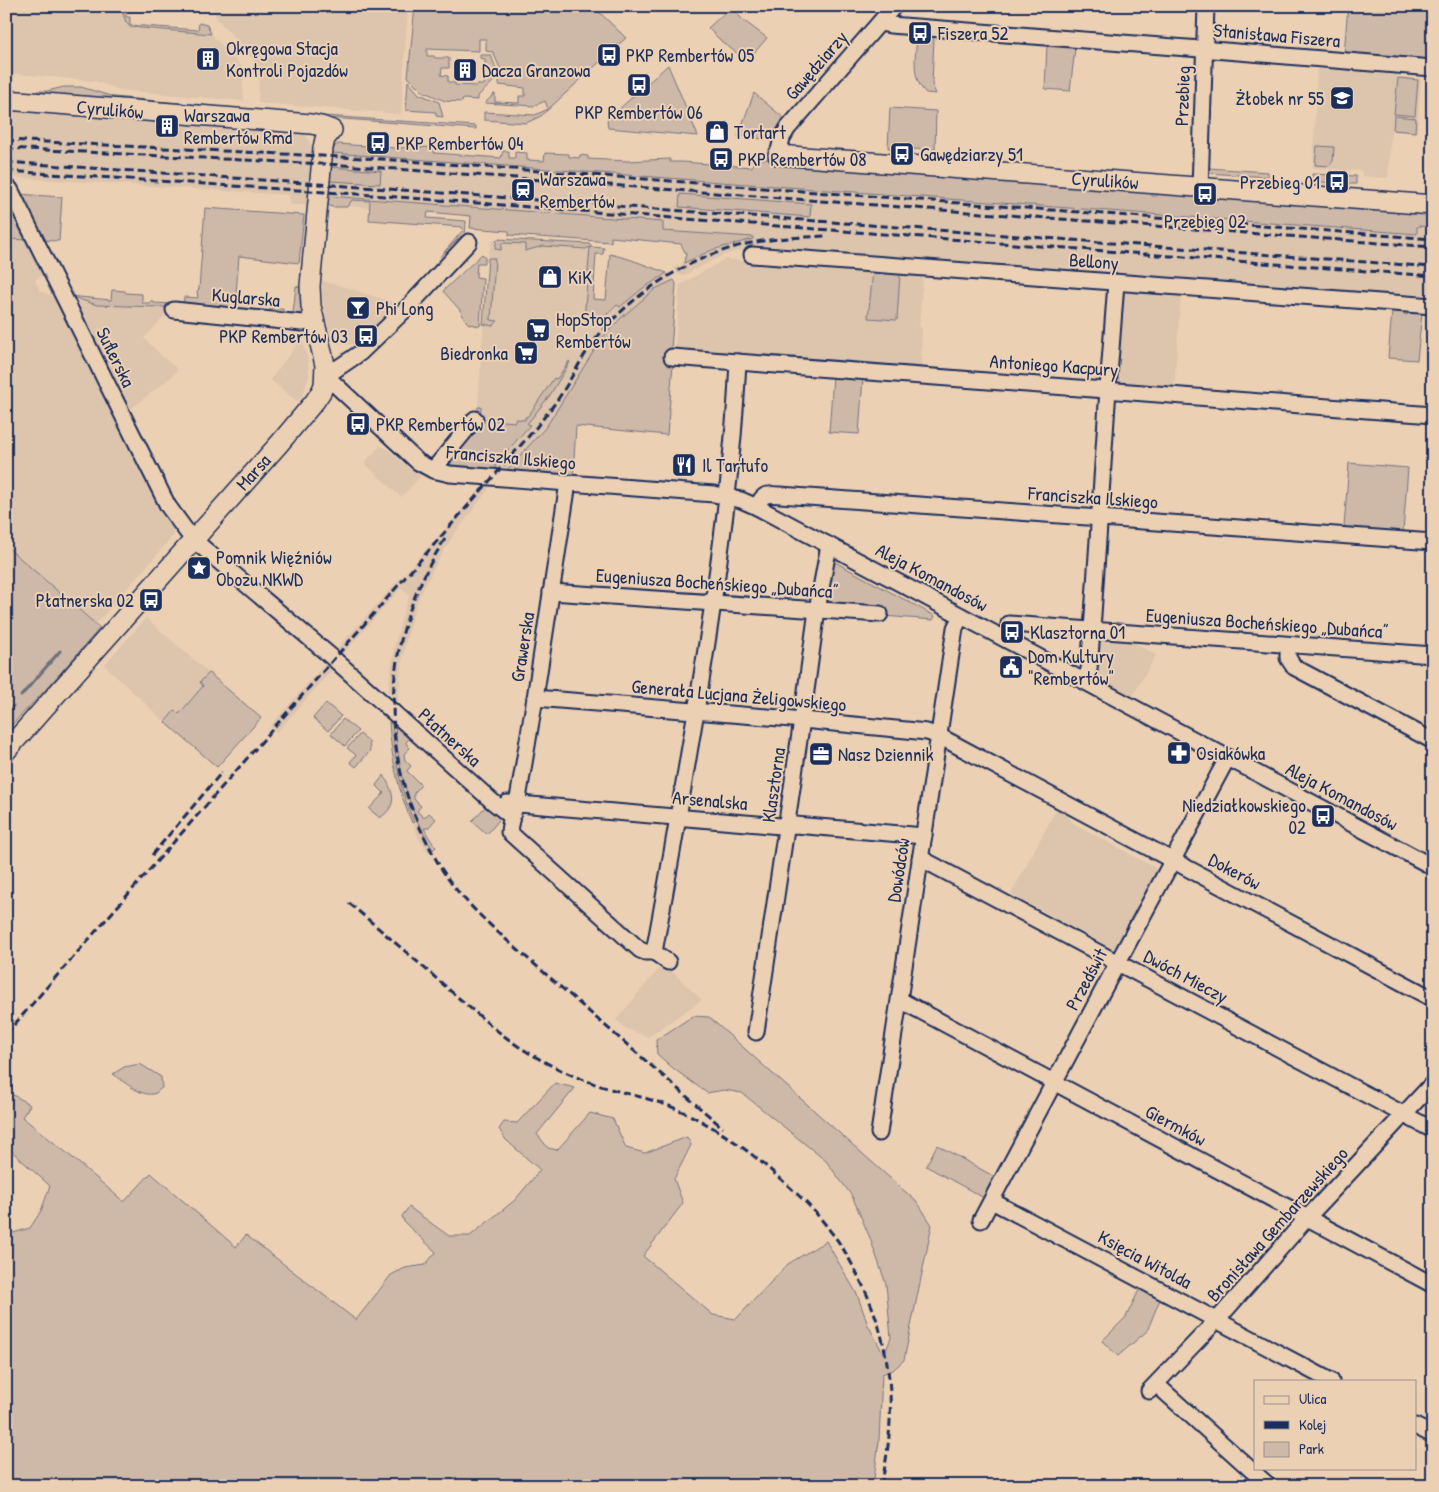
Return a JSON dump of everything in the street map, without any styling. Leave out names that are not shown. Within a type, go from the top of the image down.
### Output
[{"type":"main road","name":"Cyrulików","points":[[6,100],[311,124],[332,130]]},
{"type":"main road","name":"Marsa","points":[[6,751],[315,402],[322,390],[326,376],[324,355],[314,321],[310,298],[323,148],[325,139],[332,130]]},
{"type":"main road","name":"Cyrulików","points":[[778,155],[1433,205]]},
{"type":"street","name":"Gawędziarzy","points":[[778,155],[782,138],[788,128],[894,6]]},
{"type":"street","name":"Przebieg","points":[[1200,188],[1206,6]]},
{"type":"street","name":"Stanisława Fiszera","points":[[880,23],[1433,68]]},
{"type":"street","name":"Suflerska","points":[[10,189],[168,506],[193,540]]},
{"type":"street","points":[[326,376],[360,353],[410,305],[469,242]]},
{"type":"street","name":"Bellony","points":[[752,255],[1433,306]]},
{"type":"street","points":[[1084,681],[1089,670],[1116,283]]},
{"type":"street","name":"Kuglarska","points":[[174,310],[300,323],[314,321]]},
{"type":"street","name":"Antoniego Kacpury","points":[[672,357],[1433,415]]},
{"type":"street","points":[[654,952],[679,817],[714,603],[728,496],[738,362]]},
{"type":"street","name":"Franciszka Ilskiego","points":[[326,376],[406,452],[418,462],[433,470],[450,474],[728,496]]},
{"type":"street","points":[[433,470],[475,419]]},
{"type":"street","name":"Grawerska","points":[[514,810],[535,698],[568,483]]},
{"type":"street","name":"Franciszka Ilskiego","points":[[757,506],[761,499],[768,494],[1433,542]]},
{"type":"street","name":"Aleja Komandosów","points":[[728,496],[757,506],[1433,867]]},
{"type":"street","name":"Płatnerska","points":[[193,540],[334,659],[493,802],[514,810]]},
{"type":"street","name":"Klasztorna","points":[[756,1032],[817,610],[829,545]]},
{"type":"street","name":"Eugeniusza Bocheńskiego „Dubańca”","points":[[551,592],[880,614]]},
{"type":"street","name":"Dowódców","points":[[879,1132],[955,628],[961,616]]},
{"type":"street","name":"Eugeniusza Bocheńskiego „Dubańca”","points":[[1009,624],[1433,655]]},
{"type":"street","points":[[1288,645],[1288,658],[1294,667],[1433,740]]},
{"type":"street","name":"Generała Lucjana Żeligowskiego","points":[[535,698],[802,720],[927,732],[939,736]]},
{"type":"street","name":"Dokerów","points":[[939,736],[1433,999]]},
{"type":"street","name":"Przedświt","points":[[981,1220],[1228,757]]},
{"type":"street","points":[[514,810],[509,829],[510,834],[640,950],[649,953],[654,952],[668,962]]},
{"type":"street","name":"Arsenalska","points":[[514,810],[679,817],[924,836]]},
{"type":"street","name":"Dwóch Mieczy","points":[[920,858],[1433,1130]]},
{"type":"street","name":"Giermków","points":[[900,1000],[1433,1285]]},
{"type":"street","name":"Bronisława Gembarzewskiego","points":[[1269,1486],[1153,1388],[1217,1320],[1306,1218],[1433,1083]]},
{"type":"street","name":"Księcia Witolda","points":[[992,1201],[1329,1380]]},
{"type":"street","points":[[1416,1426],[1433,1435]]},
{"type":"shaded area","points":[[6,6],[120,6],[126,21],[131,27],[211,34],[242,67],[244,101],[120,90],[95,81],[6,73]]},
{"type":"shaded area","points":[[210,6],[408,6],[401,114],[258,103],[259,68],[241,44],[218,20]]},
{"type":"shaded area","points":[[1317,69],[1372,72],[1421,79],[1417,133],[1391,131],[1388,178],[1362,176],[1362,171],[1313,168]]},
{"type":"shaded area","points":[[6,107],[177,121],[219,128],[305,134],[311,145],[658,168],[682,162],[1433,221],[1433,298],[756,246],[724,255],[682,276],[674,268],[712,250],[753,239],[753,237],[645,229],[505,231],[478,229],[470,228],[471,215],[331,205],[290,205],[289,195],[6,177]]},
{"type":"shaded area","points":[[6,194],[47,272],[35,280],[40,291],[60,299],[173,527],[174,535],[96,624],[6,546]]},
{"type":"shaded area","name":"HopStop Rembertów","points":[[492,239],[590,247],[586,307],[617,305],[620,307],[642,289],[667,273],[674,280],[655,289],[622,317],[602,338],[546,427],[507,470],[496,469],[496,464],[530,426],[477,420],[488,258]]},
{"type":"shaded area","points":[[725,259],[873,271],[868,318],[897,320],[900,273],[923,275],[919,327],[922,328],[921,370],[675,350],[680,285]]},
{"type":"shaded area","points":[[322,281],[397,304],[360,341],[350,345],[343,344],[335,341],[330,335],[323,303]]},
{"type":"shaded area","points":[[1126,292],[1181,295],[1174,389],[1118,385],[1124,295]]},
{"type":"shaded area","points":[[69,297],[97,305],[168,307],[167,314],[144,338],[178,370],[127,412],[124,406],[125,401],[118,396],[95,349],[95,340],[88,336]]},
{"type":"shaded area","points":[[302,338],[308,360],[309,377],[302,396],[297,401],[270,380]]},
{"type":"shaded area","points":[[380,446],[386,448],[421,476],[401,497],[364,463]]},
{"type":"shaded area","points":[[483,486],[490,487],[453,536],[419,597],[406,642],[398,701],[395,702],[395,708],[391,705],[391,694],[388,692],[394,649],[409,597],[408,593],[400,589],[342,655],[336,650]]},
{"type":"shaded area","points":[[146,618],[209,673],[200,682],[204,685],[179,714],[175,711],[165,722],[104,665]]},
{"type":"shaded area","points":[[1098,637],[1134,640],[1133,642],[1156,655],[1132,697],[1103,682],[1099,676],[1096,664]]},
{"type":"shaded area","points":[[325,664],[332,670],[277,732],[270,726]]},
{"type":"shaded area","points":[[389,722],[398,728],[400,748],[417,813],[427,836],[436,847],[428,853],[419,839],[402,794],[392,752]]},
{"type":"shaded area","points":[[1057,808],[1064,811],[1073,823],[1159,870],[1117,948],[1114,949],[1011,894]]},
{"type":"shaded area","points":[[666,966],[702,1000],[648,1037],[627,1029],[616,1020],[658,970],[662,971]]},
{"type":"green space","points":[[120,6],[126,6],[126,17],[130,17],[130,25],[198,30],[199,23],[207,25],[211,34],[130,27]]},
{"type":"green space","points":[[415,6],[593,6],[626,38],[541,116],[526,123],[484,120],[484,112],[535,115],[548,109],[545,101],[534,106],[485,103],[494,94],[495,102],[519,103],[519,96],[525,96],[525,88],[499,85],[500,68],[493,52],[486,51],[486,39],[479,39],[479,51],[427,49],[427,56],[449,58],[449,68],[442,68],[441,75],[448,76],[448,82],[455,83],[455,85],[484,85],[485,79],[492,79],[493,74],[485,72],[485,59],[480,58],[480,55],[491,55],[496,69],[496,79],[478,96],[478,100],[463,99],[462,102],[445,101],[422,91],[408,77]]},
{"type":"green space","points":[[1348,6],[1433,6],[1433,61],[1344,54]]},
{"type":"green space","points":[[731,7],[743,20],[767,38],[747,61],[721,41],[708,28]]},
{"type":"green space","points":[[917,35],[934,36],[932,84],[936,94],[926,93],[918,80],[915,66]]},
{"type":"green space","points":[[1047,45],[1075,48],[1070,91],[1045,89]]},
{"type":"green space","points":[[668,65],[698,136],[608,128],[607,120]]},
{"type":"green space","points":[[1398,78],[1418,80],[1415,116],[1394,114]]},
{"type":"green space","points":[[408,81],[419,94],[439,102],[443,117],[436,116],[436,112],[406,110]]},
{"type":"green space","points":[[64,87],[81,87],[114,97],[245,109],[176,107],[166,104],[47,95],[40,94],[37,91]]},
{"type":"green space","points":[[754,93],[786,120],[772,137],[765,139],[738,136]]},
{"type":"green space","points":[[890,108],[936,111],[935,150],[888,148]]},
{"type":"green space","points":[[309,115],[476,126],[476,129],[317,118]]},
{"type":"green space","points":[[1394,116],[1416,118],[1415,132],[1393,130]]},
{"type":"green space","points":[[338,144],[396,148],[434,147],[434,153],[501,158],[503,151],[509,151],[509,158],[515,158],[515,152],[527,153],[527,160],[544,161],[545,153],[569,154],[569,157],[579,158],[580,155],[588,156],[588,159],[627,161],[670,159],[670,162],[752,167],[754,158],[1151,189],[1152,196],[1157,196],[1158,190],[1176,191],[1176,195],[1215,199],[1216,194],[1433,210],[1433,227],[1419,226],[1417,227],[1417,234],[332,153]]},
{"type":"green space","points":[[1317,146],[1334,147],[1333,161],[1329,166],[1315,165]]},
{"type":"green space","points":[[331,167],[381,171],[380,184],[330,181]]},
{"type":"green space","points":[[1208,168],[1268,172],[1268,177],[1207,173]]},
{"type":"green space","points":[[1312,174],[1356,176],[1356,184],[1342,184],[1342,181],[1333,180],[1332,183],[1312,181]]},
{"type":"green space","points":[[6,194],[31,240],[6,239]]},
{"type":"green space","points":[[17,194],[62,197],[59,241],[41,240]]},
{"type":"green space","points":[[680,194],[811,204],[810,217],[679,207]]},
{"type":"green space","points":[[329,196],[663,222],[663,231],[753,237],[753,239],[712,250],[684,263],[686,254],[681,244],[611,237],[611,242],[509,235],[509,231],[470,228],[471,216],[428,212],[427,218],[466,221],[465,236],[461,236],[440,257],[463,230],[462,227],[369,220],[370,201],[352,200],[347,207],[332,207],[328,205]]},
{"type":"green space","points":[[205,208],[304,215],[299,263],[239,256],[235,307],[269,311],[271,308],[275,311],[283,309],[283,312],[293,313],[296,286],[301,288],[304,319],[183,307],[184,297],[198,298],[197,291],[199,289]]},
{"type":"green space","points":[[497,239],[590,244],[591,247],[604,248],[603,254],[596,254],[593,299],[606,300],[610,254],[667,273],[642,289],[620,307],[617,305],[600,321],[584,320],[590,247],[586,249],[543,246],[525,251],[525,244],[502,243],[501,250],[495,249]]},
{"type":"green space","points":[[482,254],[485,257],[485,263],[477,263],[476,277],[483,278],[480,326],[469,324],[460,310],[443,291]]},
{"type":"green space","points":[[488,258],[494,258],[495,260],[491,320],[498,321],[493,326],[483,324]]},
{"type":"green space","points":[[873,271],[900,273],[897,320],[868,318]]},
{"type":"green space","points":[[674,280],[676,284],[670,363],[673,364],[667,435],[576,426],[573,476],[507,470],[546,427],[602,338],[622,317],[655,289]]},
{"type":"green space","points":[[112,290],[142,294],[142,303],[149,303],[152,300],[154,303],[171,304],[168,307],[97,305],[69,296],[111,300]]},
{"type":"green space","points":[[1392,311],[1403,312],[1405,315],[1413,312],[1422,313],[1417,360],[1388,358]]},
{"type":"green space","points":[[569,361],[550,395],[527,424],[530,425],[496,464],[496,469],[450,465],[450,461],[477,420],[478,407],[481,407],[480,419],[515,422],[515,419],[525,420],[525,417],[531,412],[554,378],[557,379]]},
{"type":"green space","points":[[833,376],[863,378],[859,434],[829,432]]},
{"type":"green space","points":[[1349,463],[1408,468],[1403,532],[1344,527]]},
{"type":"green space","points":[[6,546],[100,628],[6,731]]},
{"type":"green space","points":[[833,561],[935,616],[933,620],[883,616],[825,602]]},
{"type":"green space","points":[[209,673],[261,718],[217,767],[165,722],[175,710],[179,714],[203,686],[200,682]]},
{"type":"green space","points":[[326,703],[341,716],[328,731],[313,718]]},
{"type":"green space","points":[[343,719],[358,731],[345,746],[331,734]]},
{"type":"green space","points":[[389,722],[392,724],[399,774],[414,822],[412,823],[396,773],[391,748]]},
{"type":"green space","points":[[395,726],[410,738],[406,742],[410,748],[404,754],[405,760],[411,766],[407,771],[421,785],[414,793],[414,799],[421,806],[417,811],[424,818],[429,813],[436,819],[428,828],[424,828],[436,847],[433,850],[417,821],[406,790]]},
{"type":"green space","points":[[360,734],[369,741],[370,751],[356,767],[350,762],[356,755],[347,748]]},
{"type":"green space","points":[[384,775],[393,798],[389,810],[380,818],[369,809],[384,793],[376,785]]},
{"type":"green space","points":[[486,806],[500,819],[487,834],[472,821]]},
{"type":"green space","points":[[693,1016],[709,1017],[918,1203],[932,1225],[904,1360],[893,1370],[882,1374],[879,1441],[873,1486],[6,1486],[6,1235],[30,1228],[41,1211],[50,1186],[6,1146],[6,1103],[14,1095],[30,1105],[22,1117],[124,1202],[151,1173],[236,1247],[246,1235],[356,1320],[391,1275],[405,1268],[425,1265],[436,1252],[404,1222],[402,1216],[409,1207],[449,1236],[470,1236],[515,1200],[540,1170],[506,1140],[499,1129],[504,1122],[517,1123],[555,1083],[575,1088],[537,1134],[548,1148],[557,1150],[590,1113],[613,1119],[626,1148],[645,1153],[687,1137],[691,1145],[674,1179],[683,1203],[643,1256],[713,1315],[736,1319],[788,1264],[826,1241],[857,1294],[868,1325],[884,1355],[891,1338],[886,1284],[870,1238],[852,1196],[826,1161],[742,1093],[724,1090],[707,1093],[657,1054],[656,1040]]},
{"type":"green space","points":[[140,1064],[161,1077],[162,1088],[156,1093],[145,1094],[113,1074],[124,1067]]},
{"type":"green space","points":[[937,1145],[995,1177],[984,1198],[926,1166]]},
{"type":"green space","points":[[1141,1286],[1161,1297],[1147,1331],[1118,1356],[1102,1341],[1126,1317]]},
{"type":"waterway","points":[[21,696],[60,651]]},
{"type":"waterway","points":[[6,713],[13,706]]},
{"type":"railway","points":[[6,140],[381,159],[1433,239]]},
{"type":"railway","points":[[6,148],[343,165],[1433,247]]},
{"type":"railway","points":[[6,162],[1433,267]]},
{"type":"railway","points":[[6,171],[372,195],[1433,276]]},
{"type":"railway","points":[[6,1034],[535,429],[556,402],[594,341],[627,306],[666,277],[710,255],[756,242],[827,236]]},
{"type":"railway","points":[[445,539],[425,574],[410,611],[399,649],[394,687],[394,726],[399,765],[410,803],[426,840],[450,881],[484,919],[723,1128]]},
{"type":"railway","points":[[152,855],[222,772]]},
{"type":"railway","points":[[349,903],[483,1019],[525,1050],[579,1078],[663,1104],[707,1124],[755,1157],[813,1210],[845,1251],[868,1298],[885,1350],[889,1376],[890,1403],[886,1458],[881,1486]]},
{"type":"place","name":"Fiszera 52","points":[[920,33]]},
{"type":"place","name":"PKP Rembertów 05","points":[[609,55]]},
{"type":"place","name":"Okręgowa Stacja Kontroli Pojazdów","points":[[208,59]]},
{"type":"place","name":"Dacza Granzowa","points":[[465,70]]},
{"type":"place","name":"PKP Rembertów 06","points":[[639,85]]},
{"type":"place","name":"Żłobek nr 55","points":[[1342,98]]},
{"type":"place","name":"Warszawa Rembertów Rmd","points":[[167,126]]},
{"type":"place","name":"Tortart","points":[[717,132]]},
{"type":"place","name":"PKP Rembertów 04","points":[[378,143]]},
{"type":"place","name":"Gawędziarzy 51","points":[[902,154]]},
{"type":"place","name":"PKP Rembertów 08","points":[[721,159]]},
{"type":"place","name":"Przebieg 01","points":[[1337,182]]},
{"type":"place","name":"Warszawa Rembertów","points":[[523,190]]},
{"type":"place","name":"Przebieg 02","points":[[1205,194]]},
{"type":"place","name":"KiK","points":[[550,277]]},
{"type":"place","name":"Phi Long","points":[[358,308]]},
{"type":"place","name":"HopStop Rembertów","points":[[538,330]]},
{"type":"place","name":"PKP Rembertów 03","points":[[366,336]]},
{"type":"place","name":"Biedronka","points":[[526,353]]},
{"type":"place","name":"PKP Rembertów 02","points":[[358,424]]},
{"type":"place","name":"Il Tartufo","points":[[684,465]]},
{"type":"place","name":"Pomnik Więźniów Obozu NKWD","points":[[199,568]]},
{"type":"place","name":"Płatnerska 02","points":[[151,600]]},
{"type":"place","name":"Klasztorna 01","points":[[1012,632]]},
{"type":"place","name":"Dom Kultury \"Rembertów\"","points":[[1011,667]]},
{"type":"place","name":"Osiakówka","points":[[1179,753]]},
{"type":"place","name":"Nasz Dziennik","points":[[821,754]]},
{"type":"place","name":"Niedziałkowskiego 02","points":[[1323,816]]}]
